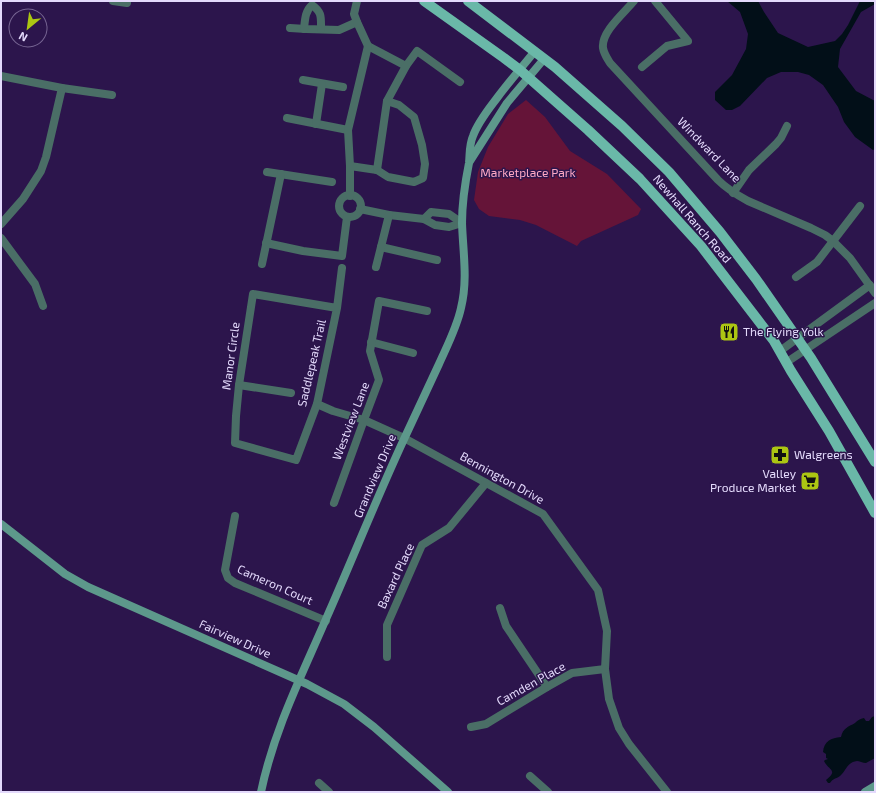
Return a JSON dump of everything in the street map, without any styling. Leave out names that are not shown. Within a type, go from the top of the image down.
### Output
[{"type":"main road","name":"Newhall Ranch Road","points":[[424,1],[520,70],[588,130],[640,178],[701,246],[774,341],[829,431],[875,513]]},
{"type":"main road","name":"Newhall Ranch Road","points":[[468,1],[544,59],[622,126],[669,172],[720,232],[756,279],[805,349],[875,462]]},
{"type":"street","points":[[113,1],[127,3],[127,1]]},
{"type":"street","points":[[357,1],[354,14],[368,46],[406,66]]},
{"type":"street","name":"Windward Lane","points":[[634,1],[611,26],[606,34],[603,42],[603,48],[610,63],[718,180],[733,193],[748,201],[815,230],[833,241],[850,258],[875,293]]},
{"type":"street","points":[[642,67],[667,46],[688,42],[655,1]]},
{"type":"street","points":[[304,29],[306,15],[312,5],[318,9],[321,16],[321,29]]},
{"type":"street","points":[[290,28],[339,30],[357,22]]},
{"type":"street","points":[[350,196],[348,130],[368,46]]},
{"type":"street","points":[[377,170],[387,101],[406,66],[417,51],[460,82]]},
{"type":"street","name":"Grandview Drive","points":[[261,792],[270,753],[298,681],[326,621],[404,438],[443,355],[462,307],[465,259],[462,223],[464,188],[470,146],[473,136],[488,111],[534,51]]},
{"type":"street","name":"Grandview Drive","points":[[469,161],[507,103],[544,59]]},
{"type":"street","points":[[1,76],[62,88],[112,95]]},
{"type":"street","points":[[303,80],[343,87]]},
{"type":"street","points":[[316,124],[322,84]]},
{"type":"street","points":[[1,224],[24,199],[41,171],[46,157],[62,88]]},
{"type":"street","points":[[350,166],[377,170],[388,177],[414,182],[423,178],[425,164],[422,144],[414,117],[399,105],[387,101]]},
{"type":"street","points":[[287,118],[348,130]]},
{"type":"street","points":[[733,193],[749,170],[781,138],[787,126]]},
{"type":"street","points":[[267,172],[332,182]]},
{"type":"street","points":[[262,264],[281,174]]},
{"type":"street","points":[[350,196],[356,197],[361,205],[360,209],[354,216],[347,217],[342,213],[339,207],[343,198],[350,196]]},
{"type":"street","points":[[796,277],[817,262],[860,206]]},
{"type":"street","points":[[360,209],[388,215],[424,219],[435,225],[449,227],[462,223]]},
{"type":"street","points":[[424,219],[431,212],[449,214],[462,223]]},
{"type":"street","points":[[376,267],[388,215]]},
{"type":"street","points":[[266,243],[303,251],[342,256],[347,217]]},
{"type":"street","points":[[1,238],[35,284],[43,306]]},
{"type":"street","points":[[381,247],[437,260]]},
{"type":"street","name":"Saddlepeak Trail","points":[[296,460],[317,404],[337,308],[342,268]]},
{"type":"street","points":[[780,351],[870,285]]},
{"type":"street","name":"Manor Circle","points":[[296,460],[235,443],[239,385],[252,294],[337,308]]},
{"type":"street","name":"Westview Lane","points":[[334,503],[380,380],[370,351],[379,301],[427,311]]},
{"type":"street","points":[[787,362],[875,303]]},
{"type":"street","points":[[371,342],[413,354]]},
{"type":"street","points":[[239,385],[291,393]]},
{"type":"street","name":"Bennington Drive","points":[[317,404],[333,411],[364,420],[404,438],[543,514],[598,590],[607,631],[605,669],[609,699],[619,728],[629,744],[667,792]]},
{"type":"street","name":"Baxard Place","points":[[387,657],[387,625],[422,545],[449,528],[486,483]]},
{"type":"street","name":"Cameron Court","points":[[235,516],[225,570],[228,578],[235,583],[326,621]]},
{"type":"street","name":"Fairview Drive","points":[[1,524],[66,574],[88,587],[298,681],[344,704],[374,727],[448,792]]},
{"type":"street","points":[[500,608],[506,626],[547,687]]},
{"type":"street","name":"Camden Place","points":[[471,727],[486,724],[547,687],[572,674],[605,669]]},
{"type":"street","points":[[530,776],[548,792]]},
{"type":"street","points":[[319,784],[329,792]]},
{"type":"street","points":[[865,792],[875,786]]},
{"type":"green space","name":"Marketplace Park","points":[[526,100],[545,117],[570,151],[607,174],[641,209],[638,215],[581,241],[577,246],[536,225],[520,220],[489,216],[479,209],[474,200],[478,172],[488,147],[508,114]]},
{"type":"shaded area","points":[[727,1],[758,1],[778,33],[808,47],[835,41],[848,25],[860,1],[875,1],[875,4],[861,12],[840,49],[838,67],[856,91],[875,101],[875,149],[873,150],[855,137],[844,122],[838,107],[823,85],[809,75],[798,72],[781,72],[767,78],[740,106],[732,110],[726,110],[715,100],[715,92],[732,75],[746,49],[748,34],[740,12]]},
{"type":"shaded area","points":[[875,716],[875,758],[866,763],[857,761],[851,763],[840,776],[828,783],[826,780],[830,777],[832,772],[824,761],[828,759],[826,758],[826,754],[823,752],[826,743],[831,739],[841,737],[844,730],[859,720],[864,718],[866,721],[869,721]]},
{"type":"place","name":"The Flying Yolk","points":[[729,332]]},
{"type":"place","name":"Walgreens","points":[[780,455]]},
{"type":"place","name":"Valley Produce Market","points":[[810,481]]}]
